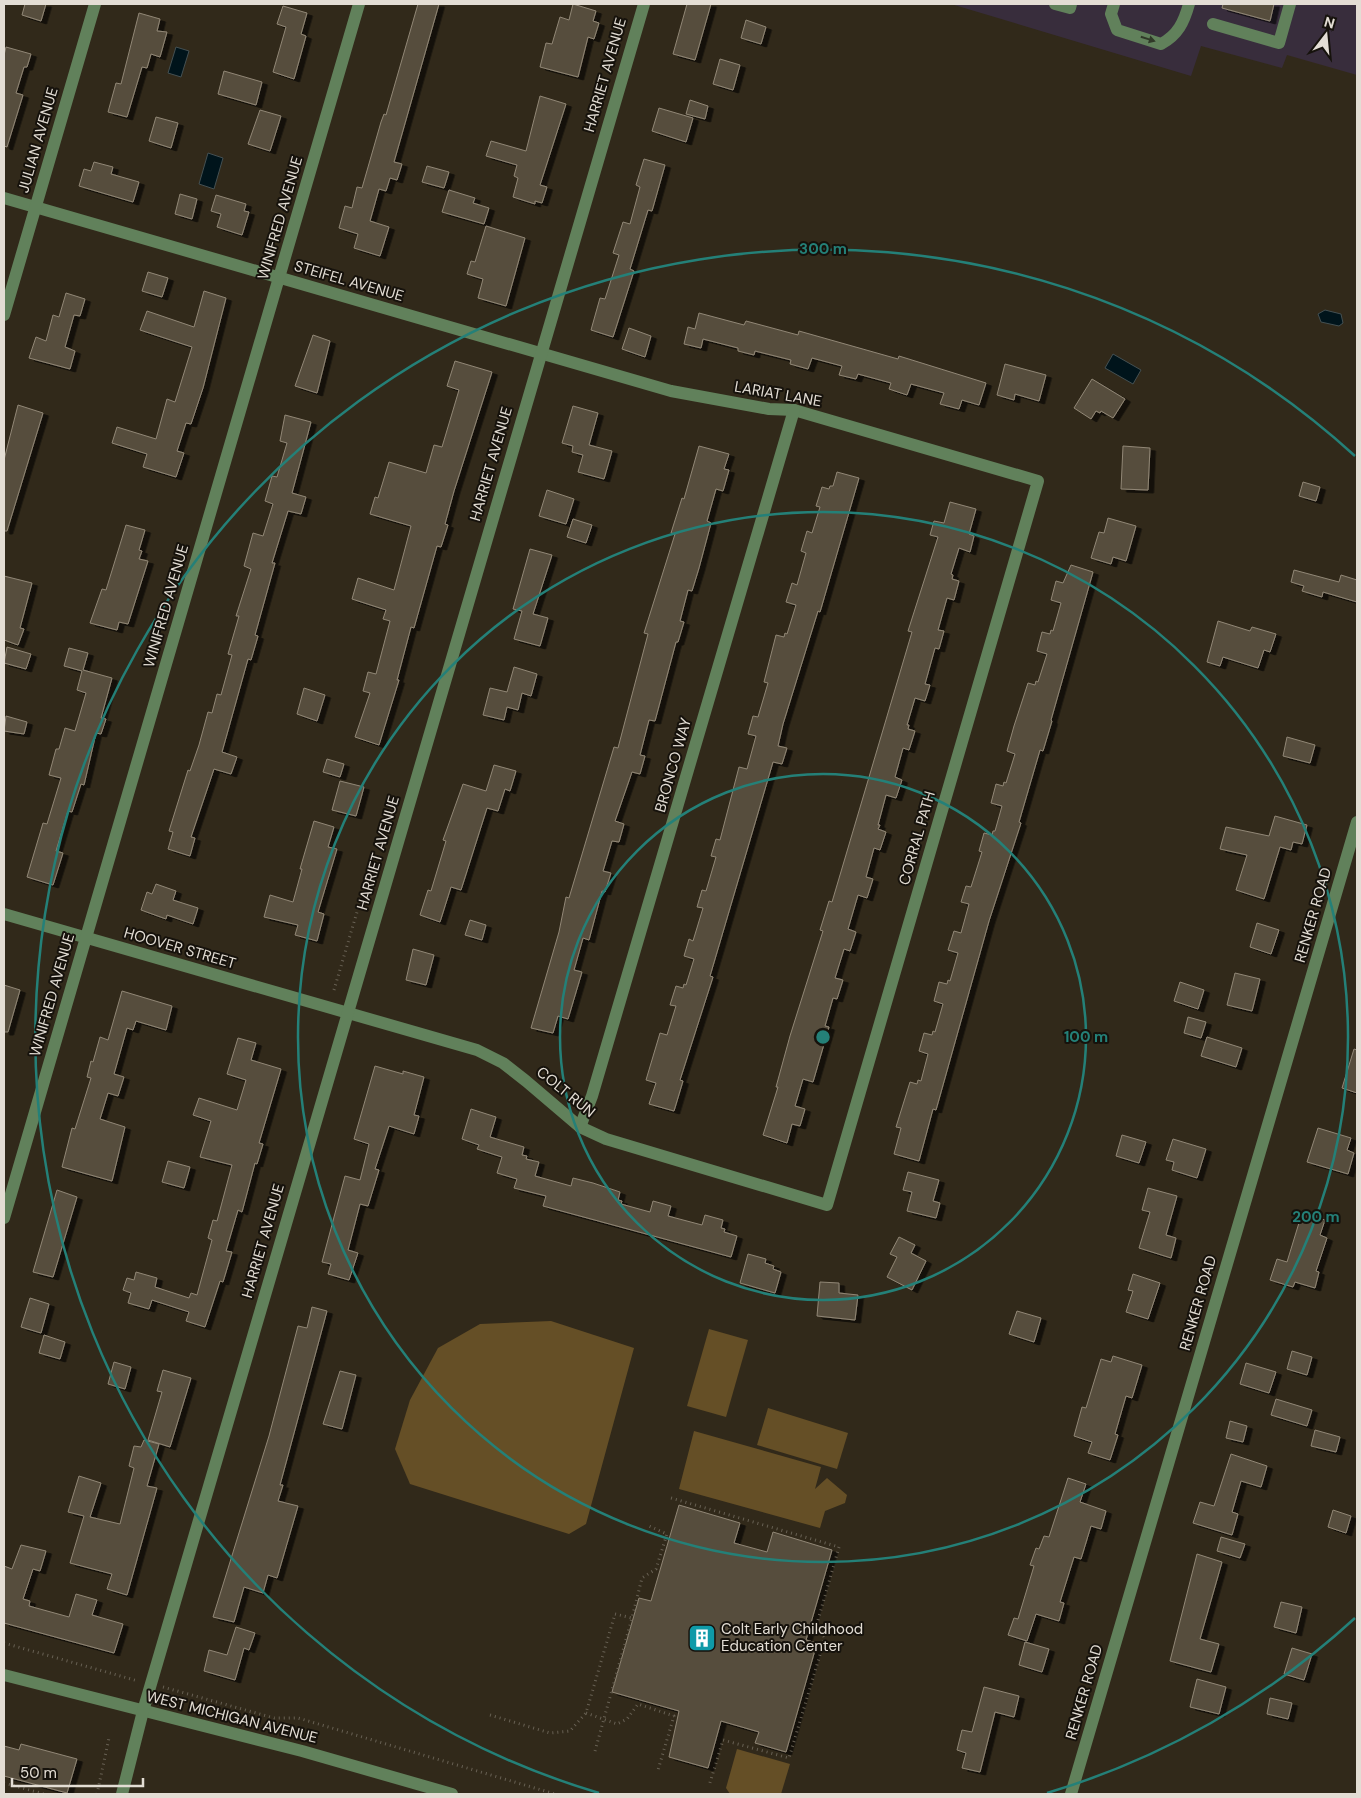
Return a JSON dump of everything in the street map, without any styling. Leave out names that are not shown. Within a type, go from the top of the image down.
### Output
[{"type":"street","name":"JULIAN AVENUE","points":[[4,315],[95,4]]},
{"type":"street","name":"WINIFRED AVENUE","points":[[4,1218],[359,4]]},
{"type":"street","name":"HARRIET AVENUE","points":[[122,1794],[142,1711],[644,4]]},
{"type":"street","points":[[1055,4],[1070,8],[1071,4]]},
{"type":"street","points":[[1112,9],[1117,30],[1162,44],[1172,38],[1180,28],[1189,4]]},
{"type":"street","points":[[1213,24],[1279,43],[1290,4]]},
{"type":"street","name":"STEIFEL AVENUE","points":[[4,198],[540,353]]},
{"type":"street","name":"LARIAT LANE","points":[[540,353],[672,391],[768,409],[794,410],[1038,481]]},
{"type":"street","name":"BRONCO WAY","points":[[580,1127],[592,1096],[794,410]]},
{"type":"street","name":"CORRAL PATH","points":[[827,1205],[1038,481]]},
{"type":"street","name":"RENKER ROAD","points":[[1071,1794],[1357,822]]},
{"type":"street","name":"HOOVER STREET","points":[[4,914],[348,1013]]},
{"type":"street","name":"COLT RUN","points":[[348,1013],[477,1050],[503,1063],[580,1127],[606,1139],[827,1205]]},
{"type":"street","name":"WEST MICHIGAN AVENUE","points":[[4,1675],[302,1751],[423,1790],[452,1794]]},
{"type":"path","points":[[334,990],[357,912]]},
{"type":"path","points":[[671,1498],[839,1547],[816,1627],[824,1638],[789,1758],[723,1740],[709,1786]]},
{"type":"path","points":[[595,1751],[642,1578],[656,1569],[667,1534],[649,1526]]},
{"type":"path","points":[[490,1716],[550,1733],[570,1731],[586,1713],[614,1614],[632,1618]]},
{"type":"path","points":[[4,1643],[274,1718],[298,1718],[554,1794]]},
{"type":"path","points":[[586,1713],[617,1724],[627,1720],[638,1704],[674,1716],[658,1770]]},
{"type":"path","points":[[97,1794],[109,1738]]},
{"type":"path","points":[[4,1783],[44,1794]]},
{"type":"shaded area","points":[[951,4],[1357,4],[1357,75],[1287,55],[1282,68],[1201,46],[1191,76]]},
{"type":"shaded area","points":[[551,1321],[634,1348],[586,1524],[569,1534],[410,1484],[395,1449],[410,1400],[438,1348],[480,1324]]},
{"type":"shaded area","points":[[709,1329],[748,1340],[726,1417],[687,1406]]},
{"type":"shaded area","points":[[768,1408],[848,1433],[837,1469],[757,1445]]},
{"type":"shaded area","points":[[694,1431],[821,1467],[815,1489],[827,1478],[847,1495],[845,1503],[825,1511],[820,1528],[679,1489]]},
{"type":"shaded area","points":[[737,1749],[790,1764],[781,1794],[730,1794],[726,1788]]},
{"type":"water","points":[[176,47],[189,51],[181,77],[168,73]]},
{"type":"water","points":[[208,153],[223,158],[214,189],[199,184]]},
{"type":"water","points":[[1325,310],[1341,314],[1343,323],[1339,326],[1321,322],[1318,314]]},
{"type":"water","points":[[1113,354],[1141,370],[1133,384],[1105,368]]},
{"type":"building","points":[[25,4],[46,4],[41,21],[22,15]]},
{"type":"building","points":[[418,4],[439,4],[394,162],[402,164],[397,180],[390,178],[386,191],[379,189],[370,221],[389,227],[380,256],[354,248],[358,234],[339,228],[345,206],[352,208],[357,187],[362,188],[381,122],[384,114],[386,115]]},
{"type":"building","points":[[573,4],[596,11],[593,21],[599,23],[594,39],[588,37],[578,77],[540,67],[546,43],[552,44],[560,17],[569,20]]},
{"type":"building","points":[[687,4],[711,4],[695,60],[673,54]]},
{"type":"building","points":[[1223,4],[1274,4],[1270,21],[1222,8]]},
{"type":"building","points":[[283,6],[307,13],[301,34],[306,36],[294,79],[273,72],[286,27],[277,24]]},
{"type":"building","points":[[139,13],[160,19],[157,31],[167,32],[160,57],[151,54],[147,68],[142,67],[127,117],[108,112],[116,83],[121,84]]},
{"type":"building","points":[[746,20],[766,27],[761,44],[741,38]]},
{"type":"building","points":[[6,47],[31,54],[27,67],[24,67],[16,93],[23,95],[7,147],[4,146],[4,55]]},
{"type":"building","points":[[720,59],[740,65],[733,90],[713,84]]},
{"type":"building","points":[[224,71],[262,82],[256,105],[218,94]]},
{"type":"building","points":[[540,96],[566,104],[540,185],[547,187],[542,203],[535,201],[535,204],[513,197],[518,178],[514,176],[517,165],[486,156],[491,141],[526,151]]},
{"type":"building","points":[[690,100],[708,106],[705,119],[686,114]]},
{"type":"building","points":[[659,108],[693,118],[686,142],[652,131]]},
{"type":"building","points":[[260,110],[281,116],[270,151],[248,144]]},
{"type":"building","points":[[156,117],[178,123],[171,148],[149,141]]},
{"type":"building","points":[[644,159],[665,165],[652,211],[648,210],[630,269],[634,271],[613,337],[591,330],[600,298],[605,299],[619,255],[613,253],[623,222],[630,224],[640,187],[636,185]]},
{"type":"building","points":[[94,162],[113,167],[111,174],[139,182],[133,202],[79,186],[84,169],[91,171]]},
{"type":"building","points":[[427,166],[449,172],[444,188],[422,182]]},
{"type":"building","points":[[449,190],[475,198],[473,203],[489,208],[484,224],[442,212]]},
{"type":"building","points":[[180,194],[197,199],[192,219],[175,214]]},
{"type":"building","points":[[216,195],[246,204],[244,211],[249,212],[242,235],[217,227],[221,214],[211,211]]},
{"type":"building","points":[[486,226],[525,238],[506,306],[478,298],[483,279],[467,274],[471,261],[475,262]]},
{"type":"building","points":[[148,272],[168,278],[162,297],[142,291]]},
{"type":"building","points":[[204,291],[226,298],[203,388],[191,424],[186,423],[177,451],[184,453],[176,477],[143,467],[147,454],[112,443],[117,427],[156,439],[167,399],[175,402],[192,347],[140,330],[147,311],[194,327]]},
{"type":"building","points":[[66,293],[85,299],[80,316],[74,315],[65,347],[75,351],[70,369],[29,358],[36,337],[46,341],[53,315],[59,317]]},
{"type":"building","points":[[699,313],[744,325],[746,321],[798,335],[799,331],[898,359],[899,356],[986,383],[979,405],[962,400],[959,409],[940,404],[944,393],[911,384],[907,395],[889,389],[891,383],[858,374],[856,379],[839,375],[842,366],[812,358],[808,369],[790,364],[791,360],[755,351],[754,355],[738,351],[738,348],[703,339],[701,348],[684,344],[688,327],[695,329]]},
{"type":"building","points":[[629,328],[651,336],[645,357],[622,349]]},
{"type":"building","points":[[313,335],[330,341],[317,393],[295,386]]},
{"type":"building","points":[[455,361],[492,372],[454,491],[445,524],[448,525],[441,547],[437,546],[414,628],[411,627],[397,680],[399,680],[379,745],[355,737],[370,693],[363,691],[368,672],[376,674],[390,621],[383,619],[386,610],[352,599],[358,578],[394,590],[411,526],[370,514],[375,497],[378,498],[389,462],[426,473],[434,445],[442,447],[459,390],[447,386]]},
{"type":"building","points":[[1005,364],[1046,375],[1039,401],[1015,394],[1014,400],[997,395]]},
{"type":"building","points":[[1092,379],[1125,399],[1113,418],[1101,411],[1100,413],[1096,411],[1091,419],[1074,408]]},
{"type":"building","points":[[18,405],[43,413],[7,531],[4,531],[4,460]]},
{"type":"building","points":[[573,406],[598,413],[589,445],[612,451],[604,479],[578,472],[583,455],[572,452],[573,446],[562,443]]},
{"type":"building","points":[[285,415],[311,422],[292,493],[306,497],[301,514],[288,511],[272,563],[275,563],[255,635],[258,636],[251,660],[248,659],[222,752],[237,757],[231,774],[214,769],[191,837],[195,838],[190,856],[168,849],[173,832],[169,831],[188,770],[190,771],[199,745],[208,712],[212,713],[217,694],[221,695],[232,655],[228,654],[239,616],[236,616],[251,569],[244,566],[253,533],[263,536],[273,504],[265,501],[272,476],[277,477],[287,443],[280,441]]},
{"type":"building","points":[[699,446],[729,454],[724,469],[729,470],[723,491],[716,489],[707,521],[711,523],[699,568],[692,591],[688,590],[680,621],[684,622],[678,642],[676,642],[655,721],[649,720],[640,755],[645,756],[640,774],[632,772],[615,821],[624,824],[619,842],[612,841],[603,871],[611,873],[605,892],[602,891],[589,940],[583,938],[574,970],[582,972],[568,1019],[558,1016],[553,1033],[531,1028],[559,932],[566,897],[569,898],[614,747],[618,748],[648,634],[644,633],[675,534],[671,533],[682,498],[684,499]]},
{"type":"building","points":[[1123,446],[1150,448],[1148,490],[1121,489]]},
{"type":"building","points":[[837,472],[859,478],[820,612],[818,611],[783,724],[778,746],[787,748],[782,764],[773,762],[710,976],[713,977],[680,1080],[683,1081],[674,1111],[649,1104],[656,1083],[646,1080],[660,1033],[667,1035],[676,1006],[670,1005],[676,986],[683,988],[684,984],[686,985],[694,959],[684,956],[689,939],[693,941],[703,908],[697,907],[702,890],[706,891],[716,857],[711,856],[716,839],[720,840],[739,767],[747,769],[756,736],[748,734],[753,716],[758,717],[768,683],[764,682],[776,635],[784,637],[785,633],[787,634],[796,605],[786,602],[792,583],[797,585],[806,553],[801,551],[807,531],[812,533],[820,507],[816,506],[822,487],[829,489],[830,486],[833,486]]},
{"type":"building","points":[[1303,482],[1320,487],[1316,501],[1299,496]]},
{"type":"building","points":[[547,490],[574,499],[566,524],[539,516]]},
{"type":"building","points":[[950,502],[976,509],[969,534],[974,536],[970,552],[959,548],[951,574],[953,575],[952,579],[959,581],[954,600],[947,598],[938,630],[944,631],[939,649],[935,648],[925,684],[930,685],[925,701],[915,698],[907,725],[909,725],[908,729],[915,731],[909,750],[903,748],[895,777],[902,780],[896,798],[886,795],[878,829],[886,832],[880,850],[874,848],[866,877],[873,879],[867,898],[858,895],[848,929],[856,932],[850,951],[844,949],[835,978],[843,980],[837,999],[833,998],[825,1026],[829,1027],[813,1082],[803,1079],[795,1106],[805,1109],[800,1126],[792,1124],[787,1143],[763,1135],[778,1087],[776,1087],[790,1036],[823,931],[820,930],[829,901],[832,902],[912,632],[908,631],[938,537],[930,535],[934,521],[944,523]]},
{"type":"building","points":[[1108,518],[1136,526],[1126,561],[1113,557],[1111,564],[1091,558],[1099,532],[1104,533]]},
{"type":"building","points":[[573,519],[592,525],[586,543],[567,537]]},
{"type":"building","points":[[126,525],[145,530],[139,550],[142,551],[139,559],[148,561],[128,624],[119,622],[117,630],[90,623],[102,589],[106,590]]},
{"type":"building","points":[[530,549],[552,555],[533,614],[548,618],[540,646],[514,639],[522,611],[513,609]]},
{"type":"building","points":[[1071,565],[1093,572],[1052,721],[1043,751],[1040,750],[1019,822],[1021,823],[989,921],[936,1110],[933,1109],[919,1161],[894,1154],[901,1128],[896,1127],[910,1082],[917,1084],[918,1080],[921,1081],[928,1054],[919,1051],[924,1033],[932,1035],[933,1031],[935,1032],[943,1004],[934,1001],[939,982],[947,984],[948,980],[950,981],[958,953],[948,950],[954,931],[961,933],[969,904],[961,902],[966,886],[971,887],[982,852],[979,851],[984,833],[992,835],[993,831],[995,831],[1002,806],[991,803],[996,784],[1003,786],[1004,782],[1006,783],[1015,754],[1007,751],[1014,726],[1028,683],[1035,685],[1036,681],[1038,682],[1047,654],[1037,651],[1042,632],[1050,634],[1051,630],[1053,631],[1061,603],[1051,600],[1056,581],[1063,583]]},
{"type":"building","points":[[1294,570],[1339,582],[1341,575],[1357,580],[1357,602],[1323,592],[1322,597],[1302,591],[1304,586],[1291,582]]},
{"type":"building","points":[[4,576],[32,583],[20,628],[24,629],[18,645],[4,640]]},
{"type":"building","points":[[1218,621],[1250,631],[1252,627],[1276,634],[1270,652],[1264,650],[1258,668],[1223,657],[1220,666],[1207,662]]},
{"type":"building","points":[[7,647],[31,654],[26,669],[4,663]]},
{"type":"building","points":[[69,648],[88,653],[83,670],[112,678],[101,718],[106,719],[101,734],[96,733],[84,785],[81,784],[72,812],[68,811],[56,851],[63,853],[53,885],[27,877],[43,823],[47,824],[61,778],[49,775],[56,749],[59,749],[65,728],[75,731],[86,693],[77,690],[82,671],[64,666]]},
{"type":"building","points":[[514,667],[537,674],[531,696],[522,693],[518,710],[507,707],[504,720],[483,715],[490,688],[507,692]]},
{"type":"building","points":[[304,688],[325,695],[317,721],[297,714]]},
{"type":"building","points":[[6,716],[27,722],[24,734],[4,731]]},
{"type":"building","points":[[1287,737],[1315,745],[1310,763],[1283,756]]},
{"type":"building","points":[[327,759],[344,764],[340,777],[323,772]]},
{"type":"building","points":[[494,765],[516,771],[510,791],[505,789],[498,811],[487,808],[461,890],[451,887],[440,922],[420,915],[428,890],[431,891],[446,841],[443,840],[463,784],[486,791]]},
{"type":"building","points":[[340,781],[364,787],[356,816],[332,810]]},
{"type":"building","points":[[1275,816],[1307,825],[1302,844],[1293,842],[1291,850],[1280,847],[1264,899],[1236,890],[1247,855],[1220,849],[1226,827],[1269,836]]},
{"type":"building","points":[[314,821],[334,827],[328,847],[337,849],[318,912],[324,914],[317,941],[295,935],[298,925],[264,917],[270,895],[293,902],[302,869],[300,869]]},
{"type":"building","points":[[156,884],[176,891],[173,900],[198,908],[193,924],[167,915],[166,919],[141,910],[147,892],[152,894]]},
{"type":"building","points":[[470,920],[486,925],[482,940],[465,935]]},
{"type":"building","points":[[1257,923],[1279,930],[1271,954],[1250,947]]},
{"type":"building","points":[[413,949],[434,955],[426,985],[406,980]]},
{"type":"building","points":[[1235,973],[1260,979],[1252,1011],[1227,1005]]},
{"type":"building","points":[[1180,982],[1204,990],[1198,1009],[1174,1001]]},
{"type":"building","points":[[4,985],[20,990],[8,1032],[4,1032]]},
{"type":"building","points":[[122,991],[172,1006],[166,1030],[136,1021],[133,1030],[127,1028],[114,1074],[124,1077],[118,1096],[108,1093],[100,1119],[125,1127],[112,1181],[62,1167],[72,1128],[75,1129],[91,1078],[87,1077],[91,1061],[93,1062],[100,1037],[108,1040]]},
{"type":"building","points":[[1188,1017],[1206,1022],[1201,1038],[1184,1033]]},
{"type":"building","points":[[1207,1037],[1242,1048],[1236,1067],[1201,1056]]},
{"type":"building","points":[[238,1038],[256,1043],[251,1060],[281,1069],[259,1143],[263,1144],[257,1164],[255,1163],[242,1212],[238,1210],[226,1251],[232,1252],[223,1282],[220,1281],[205,1327],[186,1321],[189,1312],[152,1300],[149,1309],[128,1303],[131,1293],[123,1290],[127,1278],[134,1280],[136,1272],[157,1278],[155,1287],[189,1298],[191,1293],[197,1295],[212,1240],[208,1238],[213,1220],[217,1221],[232,1165],[200,1157],[211,1121],[193,1115],[199,1098],[237,1110],[246,1080],[227,1074]]},
{"type":"building","points":[[1354,1049],[1357,1050],[1357,1093],[1342,1088]]},
{"type":"building","points":[[375,1066],[403,1074],[403,1071],[424,1077],[414,1115],[419,1116],[414,1134],[389,1126],[375,1169],[379,1170],[368,1206],[360,1204],[348,1250],[358,1253],[349,1280],[328,1274],[331,1264],[322,1262],[345,1176],[360,1180],[369,1144],[354,1139]]},
{"type":"building","points":[[471,1109],[496,1117],[490,1137],[524,1147],[522,1155],[527,1156],[526,1159],[539,1162],[535,1176],[571,1186],[573,1178],[593,1183],[620,1192],[618,1200],[622,1201],[621,1204],[650,1212],[653,1201],[671,1206],[668,1216],[702,1225],[705,1215],[723,1220],[721,1228],[725,1229],[724,1232],[737,1236],[731,1257],[543,1206],[546,1196],[514,1188],[517,1179],[497,1173],[502,1157],[477,1149],[479,1145],[462,1139]]},
{"type":"building","points":[[1318,1128],[1351,1138],[1347,1150],[1354,1153],[1348,1174],[1307,1162]]},
{"type":"building","points":[[1122,1135],[1146,1142],[1139,1163],[1116,1156]]},
{"type":"building","points":[[1173,1139],[1206,1149],[1197,1178],[1172,1170],[1174,1162],[1166,1160]]},
{"type":"building","points":[[168,1161],[190,1167],[184,1188],[162,1182]]},
{"type":"building","points":[[908,1172],[939,1180],[933,1201],[940,1203],[936,1218],[907,1211],[912,1192],[903,1190]]},
{"type":"building","points":[[1148,1188],[1177,1196],[1166,1235],[1176,1238],[1171,1258],[1139,1248],[1150,1212],[1142,1210]]},
{"type":"building","points":[[57,1190],[77,1197],[53,1277],[33,1272]]},
{"type":"building","points":[[1302,1213],[1325,1220],[1320,1235],[1327,1238],[1316,1271],[1319,1272],[1315,1288],[1295,1282],[1293,1287],[1270,1280],[1277,1259],[1287,1262]]},
{"type":"building","points":[[899,1237],[915,1245],[911,1253],[926,1261],[912,1290],[887,1277],[897,1257],[890,1254]]},
{"type":"building","points":[[748,1254],[766,1259],[765,1263],[774,1266],[773,1269],[781,1272],[775,1293],[740,1283]]},
{"type":"building","points":[[1133,1274],[1160,1283],[1148,1319],[1126,1312],[1133,1291],[1128,1290]]},
{"type":"building","points":[[820,1282],[839,1283],[839,1293],[858,1295],[855,1320],[817,1316]]},
{"type":"building","points":[[30,1298],[49,1304],[41,1333],[21,1327]]},
{"type":"building","points":[[312,1307],[327,1311],[280,1485],[283,1485],[278,1501],[298,1506],[277,1578],[268,1575],[263,1593],[244,1587],[234,1622],[213,1617],[269,1436],[298,1326],[307,1328]]},
{"type":"building","points":[[1017,1311],[1041,1318],[1034,1342],[1009,1334]]},
{"type":"building","points":[[44,1335],[65,1342],[60,1359],[39,1353]]},
{"type":"building","points":[[1292,1351],[1312,1357],[1307,1375],[1287,1369]]},
{"type":"building","points":[[1113,1356],[1142,1365],[1132,1398],[1126,1396],[1115,1434],[1118,1435],[1110,1460],[1088,1453],[1092,1442],[1074,1436],[1082,1407],[1086,1408],[1101,1359],[1111,1362]]},
{"type":"building","points":[[114,1362],[131,1367],[125,1389],[108,1384]]},
{"type":"building","points":[[1246,1363],[1276,1372],[1269,1393],[1240,1384]]},
{"type":"building","points":[[163,1370],[191,1378],[170,1447],[148,1440],[162,1392],[157,1391]]},
{"type":"building","points":[[340,1371],[356,1375],[342,1429],[323,1424]]},
{"type":"building","points":[[1276,1399],[1312,1410],[1307,1426],[1271,1415]]},
{"type":"building","points":[[1230,1421],[1247,1426],[1243,1442],[1226,1438]]},
{"type":"building","points":[[1315,1430],[1340,1437],[1336,1452],[1311,1446]]},
{"type":"building","points":[[144,1440],[159,1444],[147,1486],[157,1488],[127,1595],[107,1589],[112,1574],[70,1563],[84,1516],[68,1512],[79,1476],[101,1483],[90,1517],[120,1524],[134,1468],[129,1466],[134,1446],[141,1447]]},
{"type":"building","points":[[1231,1454],[1267,1466],[1261,1487],[1241,1481],[1232,1512],[1238,1514],[1232,1535],[1193,1523],[1200,1502],[1214,1506]]},
{"type":"building","points":[[1068,1478],[1086,1484],[1080,1502],[1106,1511],[1101,1529],[1091,1526],[1081,1559],[1074,1557],[1060,1602],[1064,1603],[1059,1621],[1036,1614],[1027,1641],[1008,1635],[1014,1618],[1018,1619],[1034,1566],[1030,1565],[1036,1548],[1039,1549],[1044,1536],[1049,1537]]},
{"type":"building","name":"Colt Early Childhood Education Center","points":[[679,1505],[740,1523],[734,1543],[767,1552],[773,1532],[832,1550],[806,1640],[817,1643],[786,1752],[755,1743],[759,1732],[721,1721],[708,1768],[669,1757],[679,1711],[612,1692],[639,1598],[651,1601]]},
{"type":"building","points":[[1333,1510],[1351,1516],[1346,1533],[1328,1527]]},
{"type":"building","points":[[1221,1537],[1245,1544],[1240,1558],[1217,1551]]},
{"type":"building","points":[[21,1545],[46,1551],[40,1571],[33,1569],[23,1599],[30,1601],[29,1606],[69,1617],[76,1594],[97,1600],[92,1615],[123,1624],[114,1653],[4,1623],[4,1566],[12,1569]]},
{"type":"building","points":[[1197,1554],[1222,1562],[1200,1639],[1219,1644],[1211,1672],[1170,1661]]},
{"type":"building","points":[[1281,1602],[1302,1607],[1296,1633],[1274,1627]]},
{"type":"building","points":[[236,1627],[255,1633],[249,1650],[244,1648],[235,1680],[204,1671],[209,1650],[227,1655]]},
{"type":"building","points":[[1025,1642],[1049,1649],[1042,1672],[1019,1665]]},
{"type":"building","points":[[1292,1648],[1312,1654],[1304,1680],[1284,1674]]},
{"type":"building","points":[[1197,1679],[1226,1687],[1219,1714],[1190,1707]]},
{"type":"building","points":[[984,1687],[1019,1696],[1014,1717],[995,1712],[980,1772],[962,1768],[966,1753],[957,1750],[962,1730],[972,1732]]},
{"type":"building","points":[[1270,1698],[1292,1703],[1288,1719],[1267,1714]]},
{"type":"building","points":[[21,1744],[77,1759],[67,1793],[4,1776],[4,1746],[19,1750]]},
{"type":"place","name":"Colt Early Childhood Education Center","points":[[702,1638]]}]
